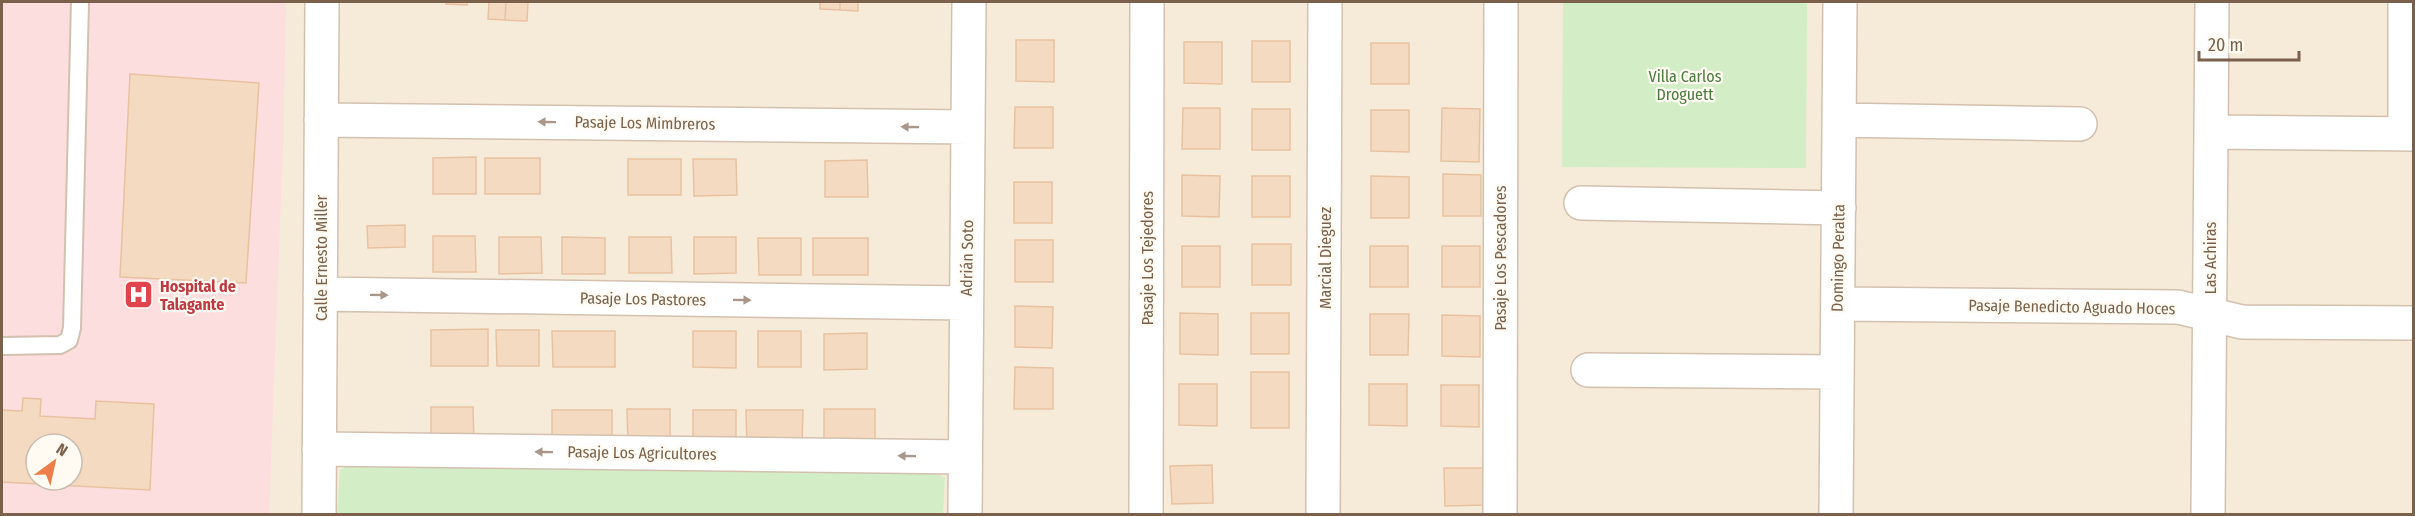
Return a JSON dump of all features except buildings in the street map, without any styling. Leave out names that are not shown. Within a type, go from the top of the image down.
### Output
[{"type":"street","name":"Calle Ernesto Miller","points":[[319,514],[322,2]]},
{"type":"street","name":"Adrián Soto","points":[[965,514],[969,2]]},
{"type":"street","name":"Pasaje Los Tejedores","points":[[1146,514],[1147,2]]},
{"type":"street","name":"Marcial Dieguez","points":[[1323,514],[1325,2]]},
{"type":"street","name":"Pasaje Los Pescadores","points":[[1500,514],[1501,2]]},
{"type":"street","name":"Domingo Peralta","points":[[1836,514],[1840,2]]},
{"type":"street","name":"Las Achiras","points":[[2208,514],[2212,2]]},
{"type":"street","points":[[2211,132],[2409,134],[2405,2]]},
{"type":"street","name":"Pasaje Los Mimbreros","points":[[321,120],[968,127]]},
{"type":"street","points":[[1839,120],[2080,124]]},
{"type":"street","points":[[1581,203],[1839,208]]},
{"type":"street","name":"Pasaje Los Pastores","points":[[320,294],[966,303]]},
{"type":"street","name":"Pasaje Benedicto Aguado Hoces","points":[[1838,304],[2178,307],[2242,322],[2414,323]]},
{"type":"street","points":[[1588,370],[1837,372]]},
{"type":"street","name":"Pasaje Los Agricultores","points":[[319,449],[965,457]]},
{"type":"lane","points":[[2,346],[60,345],[69,340],[72,328],[80,2]]},
{"type":"shaded area","points":[[2,2],[2413,2],[2413,514],[2,514]]},
{"type":"shaded area","name":"Hospital de Talagante","points":[[2,2],[286,2],[283,147],[269,514],[2,514]]},
{"type":"green space","name":"Villa Carlos Droguett","points":[[1563,2],[1807,2],[1806,168],[1562,167]]},
{"type":"green space","points":[[351,463],[930,470],[945,478],[943,514],[337,513],[340,470]]},
{"type":"place","name":"Hospital de Talagante","points":[[139,295]]}]
